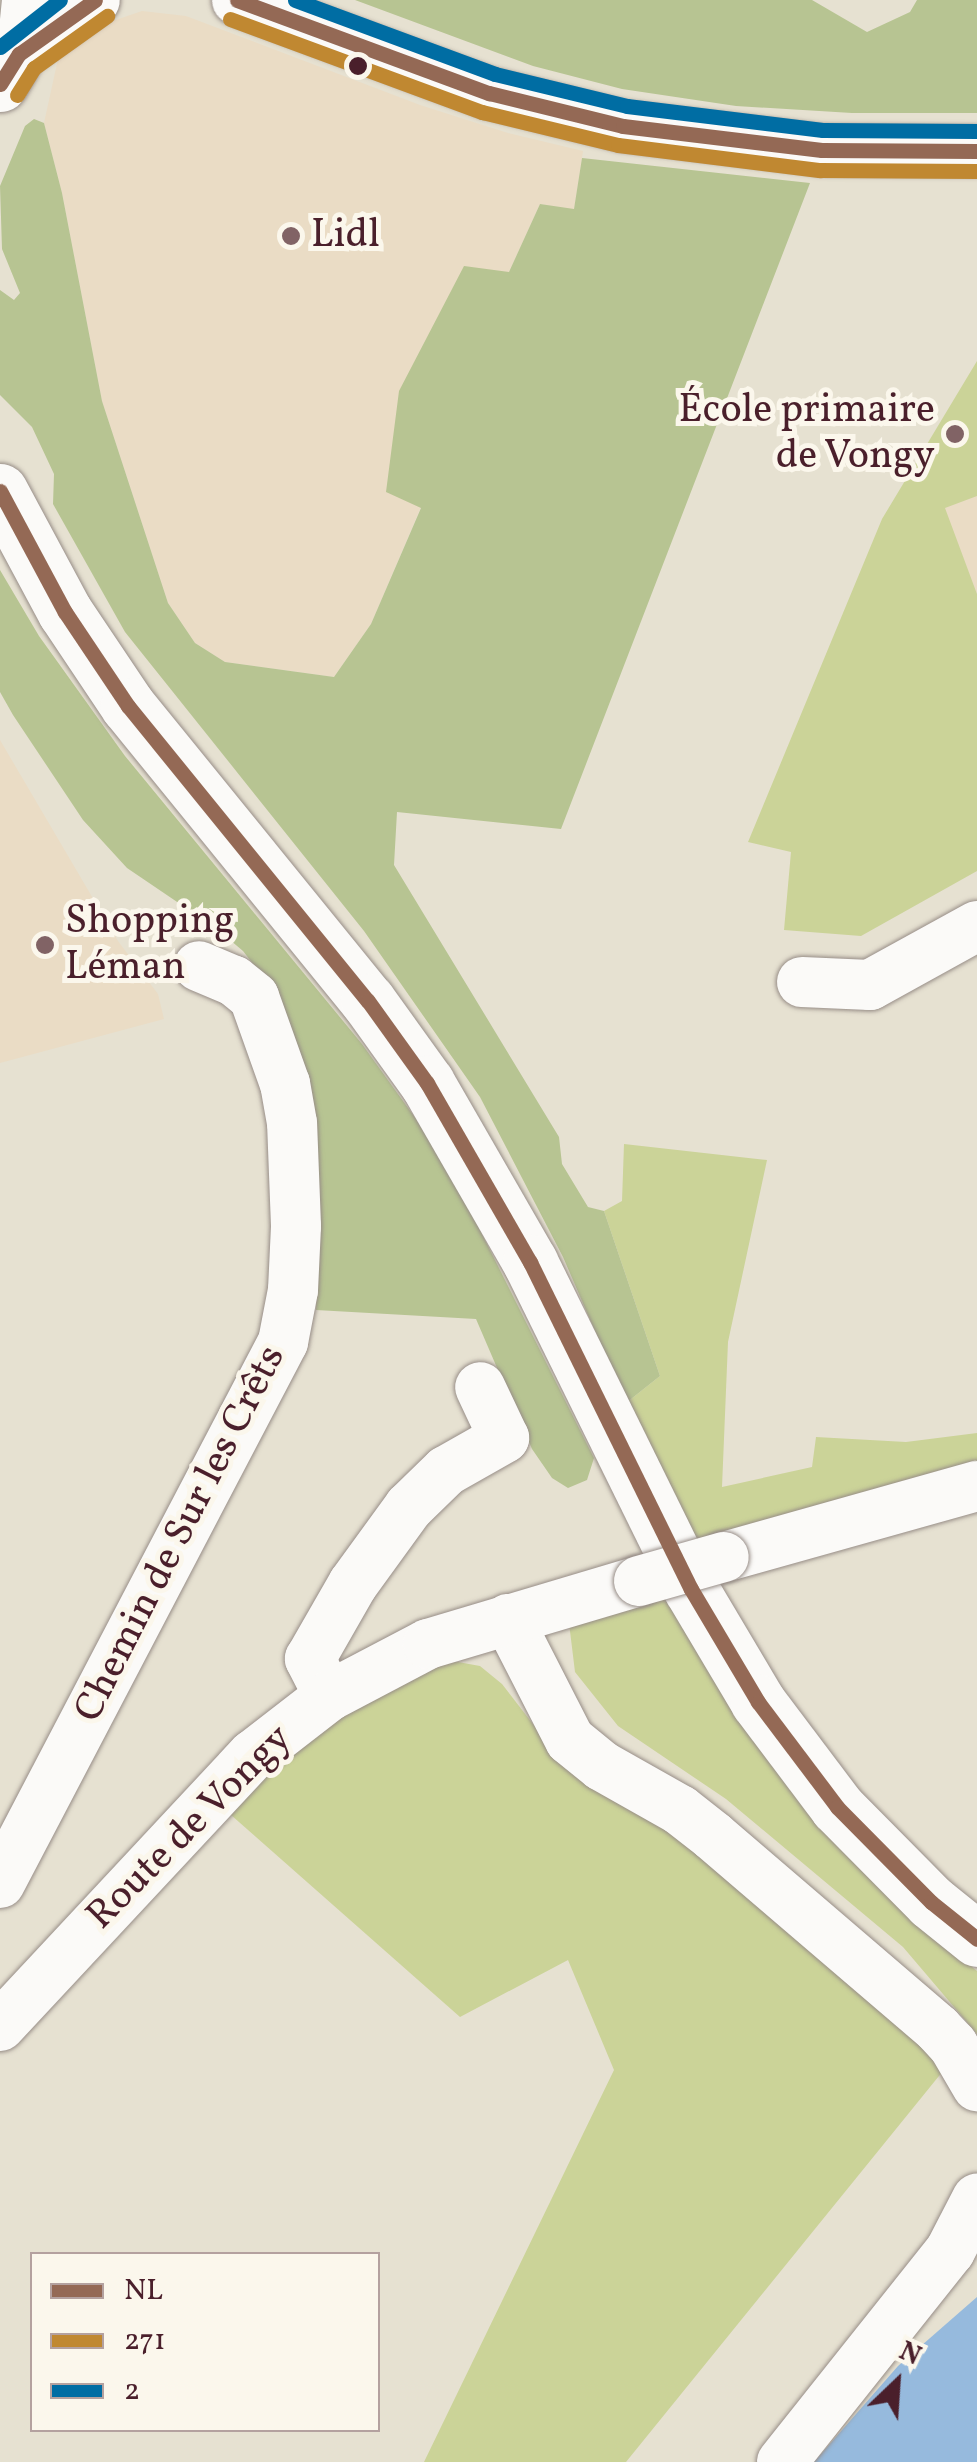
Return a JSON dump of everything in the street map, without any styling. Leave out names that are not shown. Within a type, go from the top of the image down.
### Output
[{"type":"main road","points":[[10,69],[29,0]]},
{"type":"main road","points":[[0,492],[65,612],[128,706],[368,1001],[427,1083],[511,1227],[691,1588],[768,1715],[838,1808],[931,1902],[977,1939]]},
{"type":"street","points":[[10,69],[95,0]]},
{"type":"street","points":[[237,0],[489,94],[623,126],[822,150],[977,151]]},
{"type":"street","points":[[802,982],[870,985],[977,926]]},
{"type":"street","name":"Chemin de Sur les Crêts","points":[[0,1884],[283,1342],[293,1290],[296,1226],[285,1084],[254,997],[234,981],[199,966]]},
{"type":"street","points":[[329,1696],[310,1659],[354,1584],[409,1507],[446,1471],[504,1438],[480,1387]]},
{"type":"street","name":"Route de Vongy","points":[[0,2026],[252,1755],[329,1696],[428,1644],[508,1618],[977,1486]]},
{"type":"street","points":[[508,1618],[570,1740],[602,1766],[680,1810],[728,1848],[938,2030],[953,2045],[977,2086]]},
{"type":"street","points":[[782,2462],[950,2251],[977,2199]]},
{"type":"shaded area","points":[[142,11],[186,16],[420,105],[508,133],[583,151],[574,210],[540,204],[509,272],[421,507],[371,624],[334,677],[225,662],[195,643],[168,603],[102,401],[62,193],[44,123],[58,59],[101,25]]},
{"type":"shaded area","points":[[977,361],[977,594],[944,508]]},
{"type":"shaded area","points":[[0,740],[118,941],[158,994],[164,1019],[0,1063]]},
{"type":"green space","points":[[355,0],[812,0],[867,32],[910,12],[917,0],[977,0],[977,113],[852,113],[736,106],[622,89],[533,66]]},
{"type":"green space","points":[[34,119],[44,123],[62,193],[102,401],[168,603],[195,643],[225,662],[334,677],[371,624],[421,508],[386,492],[399,391],[464,266],[509,272],[540,204],[574,209],[582,158],[810,183],[561,829],[397,812],[394,865],[559,1137],[562,1164],[588,1207],[604,1211],[660,1376],[626,1403],[563,1257],[480,1097],[364,931],[125,632],[53,504],[54,474],[32,427],[0,395],[0,290],[14,300],[20,293],[2,249],[0,186],[25,126]]},
{"type":"green space","points":[[977,361],[977,496],[945,508],[977,594],[977,871],[861,936],[784,930],[791,852],[748,842],[882,519]]},
{"type":"green space","points":[[0,570],[39,636],[125,756],[362,1044],[416,1119],[464,1198],[594,1458],[587,1480],[568,1488],[552,1478],[532,1449],[476,1319],[316,1310],[318,1225],[264,978],[243,951],[217,929],[127,868],[83,820],[13,715],[0,692]]},
{"type":"green space","points":[[624,1144],[767,1160],[728,1342],[722,1487],[812,1467],[816,1437],[906,1442],[977,1433],[977,1462],[694,1540],[626,1403],[660,1376],[604,1211],[622,1201]]},
{"type":"green space","points":[[666,1597],[925,1929],[977,1971],[977,2034],[903,1947],[726,1799],[618,1726],[575,1672],[569,1623]]},
{"type":"green space","points":[[447,1660],[480,1666],[502,1684],[546,1741],[663,1819],[908,2032],[943,2071],[626,2462],[424,2462],[614,2070],[568,1960],[460,2017],[231,1815],[265,1776],[357,1704]]},
{"type":"water","points":[[977,2297],[977,2462],[814,2462],[898,2366]]},
{"type":"transit line","name":"2","points":[[0,47],[60,0]]},
{"type":"transit line","name":"NL","points":[[0,84],[19,54],[95,0]]},
{"type":"transit line","name":"NL","points":[[237,0],[489,93],[623,126],[822,150],[977,151]]},
{"type":"transit line","name":"2","points":[[295,0],[495,74],[627,106],[823,130],[977,131]]},
{"type":"transit line","name":"271","points":[[17,95],[34,68],[107,16]]},
{"type":"transit line","name":"271","points":[[230,19],[482,112],[618,145],[820,170],[977,171]]},
{"type":"transit line","name":"NL","points":[[0,491],[65,612],[128,706],[368,1001],[427,1083],[530,1262],[691,1589],[758,1702],[837,1807],[931,1902],[977,1939]]},
{"type":"place","name":"Lidl","points":[[291,236]]},
{"type":"place","name":"École primaire de Vongy","points":[[955,434]]},
{"type":"place","name":"Shopping Léman","points":[[45,945]]}]
